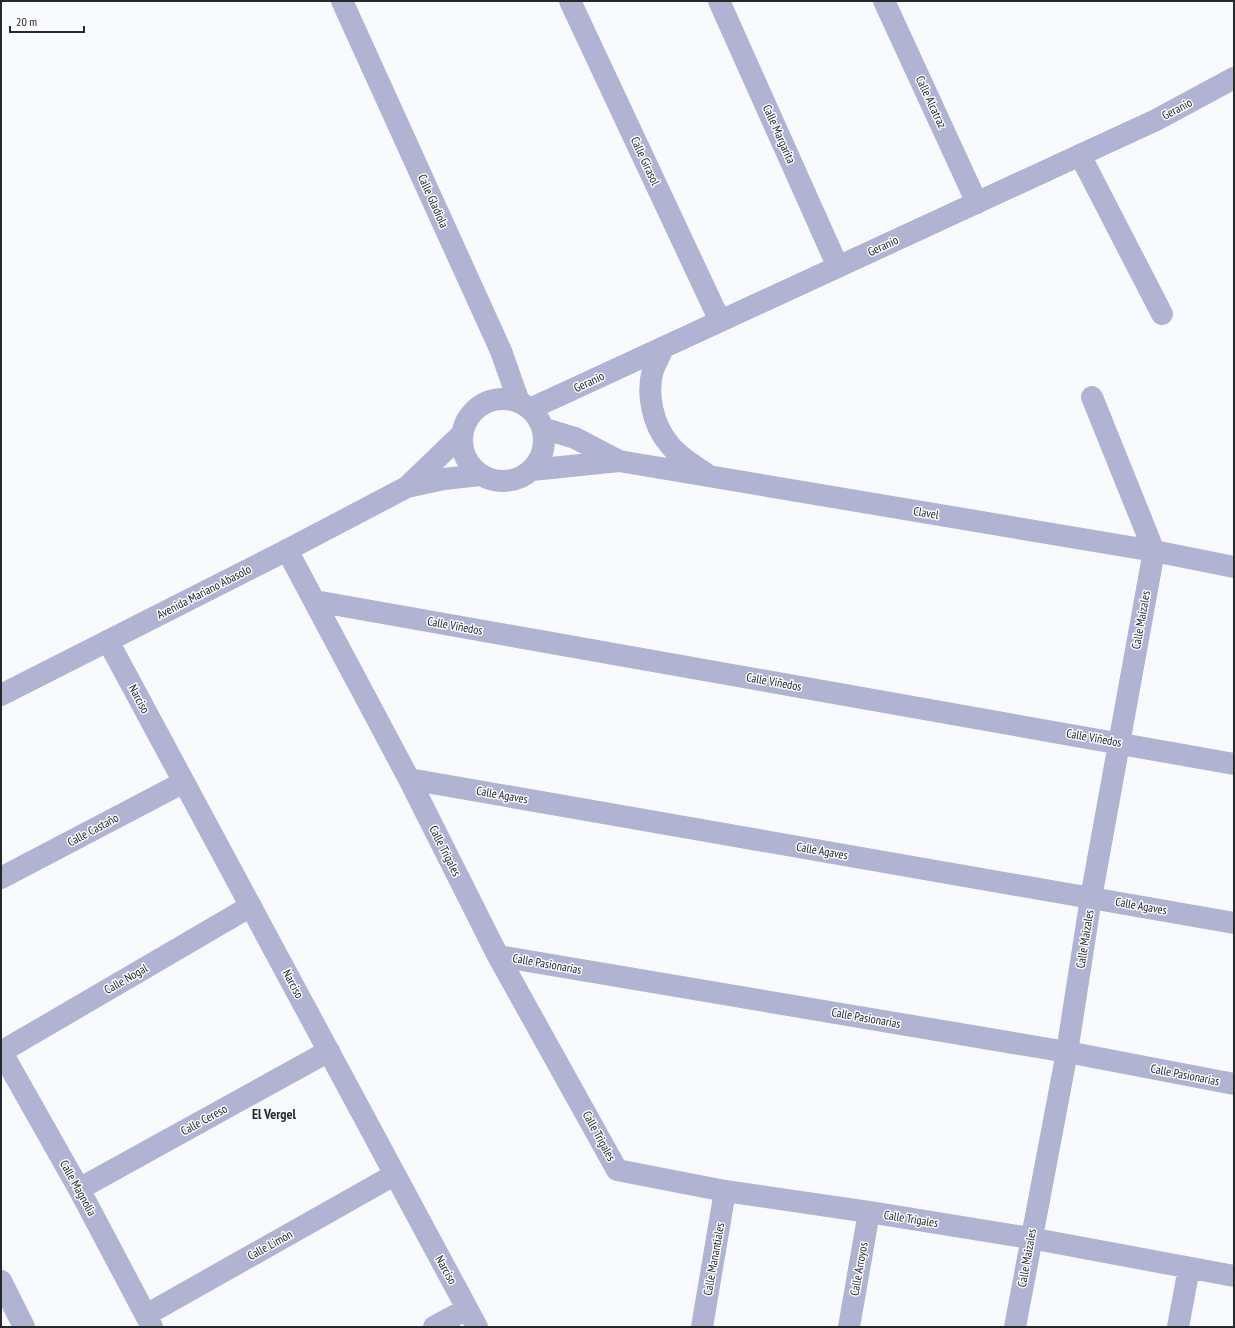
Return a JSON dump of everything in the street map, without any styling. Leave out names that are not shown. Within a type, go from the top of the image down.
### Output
[{"type":"street","name":"Calle Gladiola","points":[[342,1],[501,351],[524,406]]},
{"type":"street","name":"Calle Girasol","points":[[570,1],[720,321]]},
{"type":"street","name":"Calle Margarita","points":[[719,1],[838,266]]},
{"type":"street","name":"Calle Alcatraz","points":[[884,1],[977,203]]},
{"type":"street","name":"Geranio","points":[[524,406],[663,348],[977,203],[1156,120],[1234,78]]},
{"type":"street","points":[[1080,155],[1162,314]]},
{"type":"street","points":[[663,348],[653,371],[650,396],[656,421],[668,444],[686,461],[713,477]]},
{"type":"street","points":[[1092,396],[1154,551]]},
{"type":"street","points":[[507,399],[524,406],[537,418],[542,428],[545,439],[543,451],[532,470],[522,477],[512,481],[500,482],[489,480],[480,475],[470,466],[464,457],[462,434],[465,422],[472,412],[482,404],[494,400],[507,399]]},
{"type":"street","points":[[542,428],[575,438],[618,461]]},
{"type":"street","points":[[407,487],[462,434]]},
{"type":"street","points":[[532,470],[618,461]]},
{"type":"street","name":"Clavel","points":[[618,461],[1154,551],[1234,567]]},
{"type":"street","points":[[407,487],[444,479],[480,475]]},
{"type":"street","name":"Avenida Mariano Abasolo","points":[[1,695],[287,550],[407,487]]},
{"type":"street","name":"Calle Trigales","points":[[287,550],[409,779],[498,956],[617,1170],[725,1191],[1030,1238],[1234,1276]]},
{"type":"street","name":"Calle Maizales","points":[[1015,1327],[1030,1238],[1067,1052],[1091,898],[1154,551]]},
{"type":"street","name":"Calle Viñedos","points":[[315,601],[1234,764]]},
{"type":"street","name":"Narciso","points":[[108,641],[252,906],[394,1175],[472,1318]]},
{"type":"street","name":"Calle Agaves","points":[[409,779],[1234,923]]},
{"type":"street","name":"Calle Castaño","points":[[1,878],[184,782]]},
{"type":"street","name":"Calle Nogal","points":[[1,1051],[252,906]]},
{"type":"street","name":"Calle Pasionarias","points":[[498,956],[1067,1052],[1234,1084]]},
{"type":"street","name":"Calle Magnolia","points":[[1,1051],[79,1189],[149,1321]]},
{"type":"street","name":"Calle Cereso","points":[[79,1189],[329,1051]]},
{"type":"street","name":"Calle Limón","points":[[149,1321],[394,1175]]},
{"type":"street","name":"Calle Manantiales","points":[[702,1327],[725,1191]]},
{"type":"street","name":"Calle Arroyos","points":[[850,1327],[869,1212]]},
{"type":"street","points":[[1178,1327],[1189,1268]]},
{"type":"street","points":[[1,1281],[24,1327]]},
{"type":"street","points":[[434,1327],[472,1318]]},
{"type":"district","name":"El Vergel","points":[[274,1114]]}]
